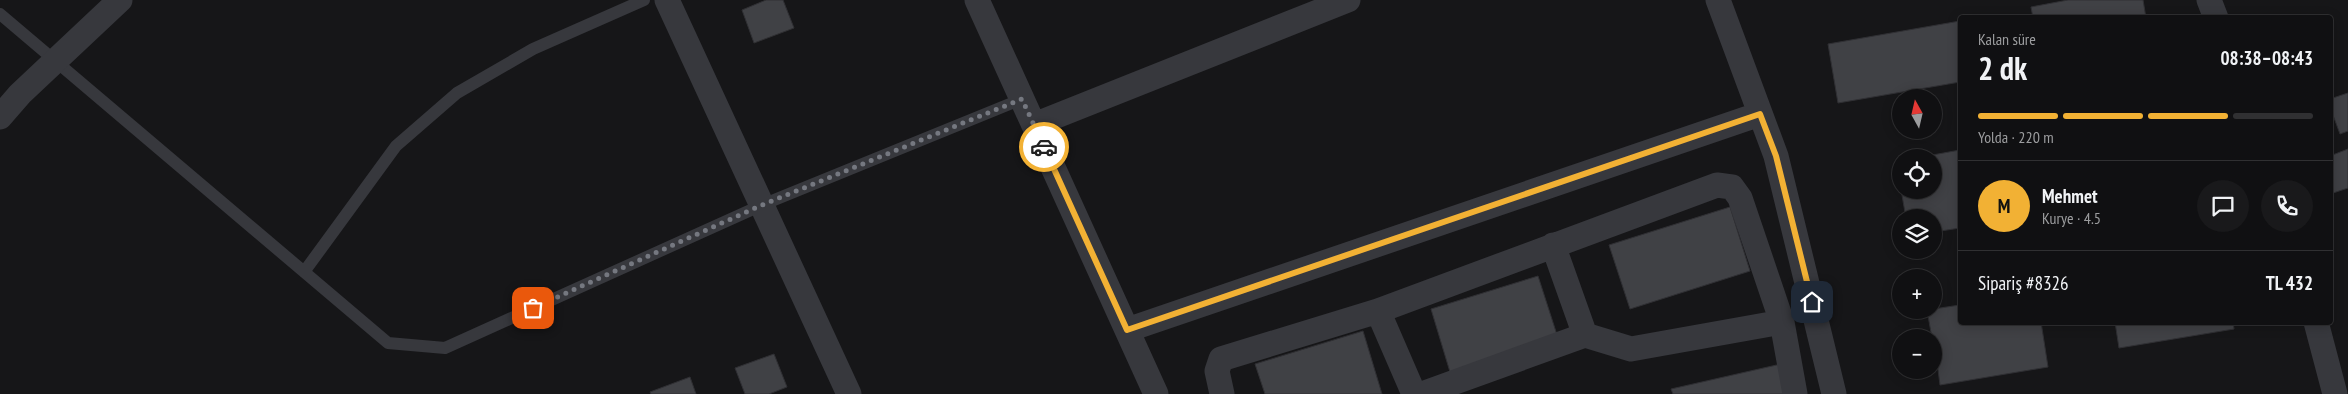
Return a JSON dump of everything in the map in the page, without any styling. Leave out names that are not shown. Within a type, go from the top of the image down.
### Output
[{"type":"street","points":[[0,117],[54,62],[120,0]]},
{"type":"street","points":[[667,0],[849,394]]},
{"type":"street","points":[[977,0],[1156,394]]},
{"type":"street","points":[[1034,125],[1348,0]]},
{"type":"street","points":[[1718,0],[1776,156],[1834,394]]},
{"type":"street","points":[[2209,0],[2215,15]]},
{"type":"street","points":[[1127,330],[1760,114]]},
{"type":"street","points":[[1222,394],[1216,371],[1222,359],[1378,311],[1717,185],[1732,187],[1740,198],[1782,322],[1795,394]]},
{"type":"street","points":[[1553,245],[1585,335]]},
{"type":"street","points":[[1378,311],[1414,394]]},
{"type":"street","points":[[1422,394],[1585,335],[1631,349],[1782,322]]},
{"type":"street","points":[[2317,325],[2335,394]]},
{"type":"lane","points":[[304,272],[396,146],[457,93],[533,49],[644,0]]},
{"type":"lane","points":[[0,14],[54,62],[388,343],[445,348],[762,205],[1022,99]]},
{"type":"building","points":[[766,0],[783,0],[794,28],[754,43],[742,10]]},
{"type":"building","points":[[2068,0],[2143,0],[2146,15],[2032,15],[2031,7]]},
{"type":"building","points":[[1958,21],[1958,82],[1919,89],[1892,89],[1892,94],[1838,103],[1828,44]]},
{"type":"building","points":[[2348,93],[2348,131],[2340,134],[2333,115],[2333,98]]},
{"type":"building","points":[[2348,149],[2348,188],[2333,193],[2333,155]]},
{"type":"building","points":[[1958,150],[1958,228],[1942,231],[1942,209],[1904,209],[1903,199],[1942,199],[1942,153]]},
{"type":"building","points":[[1730,207],[1750,271],[1630,309],[1609,245]]},
{"type":"building","points":[[1538,276],[1558,338],[1450,372],[1431,309]]},
{"type":"building","points":[[1958,305],[1958,325],[2041,325],[2048,367],[1940,385],[1939,379],[1942,379],[1942,329],[1930,329],[1929,319],[1942,319],[1942,308]]},
{"type":"building","points":[[2115,325],[2233,325],[2234,329],[2119,348]]},
{"type":"building","points":[[1363,331],[1382,394],[1265,394],[1255,364]]},
{"type":"building","points":[[774,354],[787,387],[769,394],[745,394],[735,368]]},
{"type":"building","points":[[1781,364],[1788,394],[1673,394],[1671,389]]},
{"type":"building","points":[[690,377],[696,394],[651,394],[650,392]]},
{"type":"way so far","points":[[533,308],[762,205],[1022,99],[1044,147]]},
{"type":"route","points":[[1044,147],[1127,330],[1760,114],[1776,156],[1812,302]]}]
